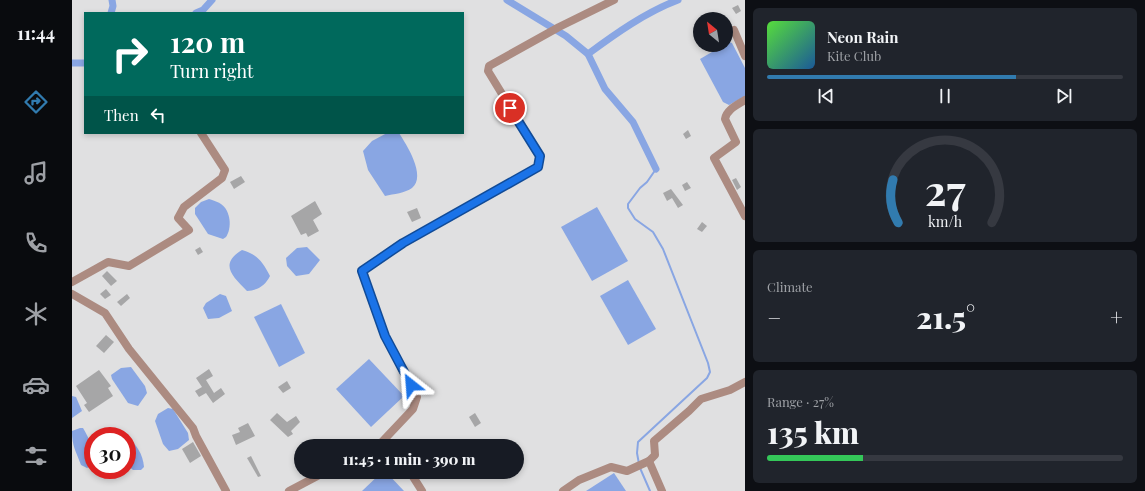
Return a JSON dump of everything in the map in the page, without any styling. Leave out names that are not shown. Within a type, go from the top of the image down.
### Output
[{"type":"street","points":[[385,439],[413,409],[417,397],[385,336],[362,271],[403,243],[538,167],[540,156],[488,72],[489,66],[559,27],[614,0]]},
{"type":"street","points":[[734,30],[745,56]]},
{"type":"street","points":[[745,100],[727,112],[725,116],[736,142],[714,158],[745,216]]},
{"type":"street","points":[[72,282],[108,262],[129,266],[189,230],[178,218],[184,207],[222,178],[225,170],[202,134]]},
{"type":"street","points":[[72,294],[105,313],[129,349],[194,428],[196,436],[226,491]]},
{"type":"street","points":[[564,491],[579,480],[611,467],[627,471],[647,462],[655,455],[654,441],[701,399],[730,390],[745,382]]},
{"type":"street","points":[[647,462],[662,491]]},
{"type":"street","points":[[289,491],[312,479]]},
{"type":"street","points":[[414,479],[422,491]]},
{"type":"water","points":[[733,45],[745,68],[745,96],[729,105],[723,102],[700,59],[712,52],[733,52]]},
{"type":"water","points":[[385,134],[400,134],[414,160],[416,168],[416,183],[412,188],[403,192],[385,196],[368,170],[363,151],[372,141]]},
{"type":"water","points":[[209,199],[221,204],[229,215],[230,224],[228,233],[223,239],[208,234],[195,214],[195,208],[201,202]]},
{"type":"water","points":[[597,207],[628,261],[592,281],[561,227]]},
{"type":"water","points":[[307,247],[320,260],[309,274],[296,276],[287,266],[286,258],[297,248]]},
{"type":"water","points":[[242,250],[256,256],[270,276],[261,287],[255,290],[247,291],[230,270],[231,260]]},
{"type":"water","points":[[628,280],[656,329],[628,345],[600,296]]},
{"type":"water","points":[[220,294],[226,296],[232,311],[219,318],[208,319],[203,308],[206,303]]},
{"type":"water","points":[[281,304],[305,353],[279,367],[254,317]]},
{"type":"water","points":[[369,359],[404,396],[371,427],[336,389]]},
{"type":"water","points":[[131,367],[145,386],[147,393],[138,406],[128,403],[112,379],[111,375],[121,368]]},
{"type":"water","points":[[72,396],[76,397],[82,411],[72,418]]},
{"type":"water","points":[[168,408],[173,409],[188,433],[189,440],[178,449],[169,451],[163,444],[155,421],[158,414]]},
{"type":"water","points":[[80,428],[84,430],[84,466],[81,465],[75,449],[72,431]]},
{"type":"water","points":[[136,446],[141,454],[143,462],[144,467],[141,470],[136,470]]},
{"type":"water","points":[[614,473],[626,491],[586,491]]},
{"type":"water","points":[[375,479],[393,479],[404,491],[362,491]]},
{"type":"building","points":[[738,5],[741,11],[736,14],[732,8]]},
{"type":"building","points":[[688,130],[691,136],[686,139],[683,134]]},
{"type":"building","points":[[241,176],[245,182],[234,189],[230,182]]},
{"type":"building","points":[[736,178],[741,187],[737,190],[732,180]]},
{"type":"building","points":[[687,182],[691,188],[685,191],[682,185]]},
{"type":"building","points":[[671,189],[683,205],[678,208],[672,198],[667,201],[663,193]]},
{"type":"building","points":[[315,201],[322,214],[313,220],[319,231],[308,237],[306,233],[301,235],[291,216]]},
{"type":"building","points":[[417,208],[421,218],[412,222],[407,212]]},
{"type":"building","points":[[702,222],[707,226],[702,232],[697,229]]},
{"type":"building","points":[[200,247],[203,252],[198,255],[195,250]]},
{"type":"building","points":[[107,271],[117,281],[111,286],[102,276]]},
{"type":"building","points":[[106,289],[111,295],[105,299],[100,294]]},
{"type":"building","points":[[127,294],[130,298],[121,306],[117,302]]},
{"type":"building","points":[[106,335],[114,342],[104,353],[96,346]]},
{"type":"building","points":[[209,369],[213,376],[206,380],[214,393],[221,388],[225,394],[213,403],[206,393],[199,397],[195,391],[202,387],[196,378]]},
{"type":"building","points":[[99,370],[111,386],[108,388],[113,396],[89,412],[84,405],[87,403],[76,386]]},
{"type":"building","points":[[287,381],[291,388],[283,393],[278,387]]},
{"type":"building","points":[[277,413],[287,422],[296,416],[300,422],[291,431],[293,434],[288,437],[270,420]]},
{"type":"building","points":[[475,413],[481,423],[475,427],[469,417]]},
{"type":"building","points":[[248,423],[255,436],[236,445],[232,435],[240,432],[238,428]]},
{"type":"building","points":[[193,442],[201,456],[190,463],[182,449]]},
{"type":"building","points":[[251,456],[261,476],[258,477],[247,458]]},
{"type":"waterway","points":[[111,12],[113,6],[112,0]]},
{"type":"waterway","points":[[198,12],[203,10],[212,0]]},
{"type":"waterway","points":[[507,0],[566,36],[588,54],[605,89],[633,122],[656,169]]},
{"type":"waterway","points":[[588,54],[620,31],[643,17],[678,0]]},
{"type":"waterway","points":[[72,63],[84,63]]},
{"type":"waterway","points":[[639,464],[637,453],[638,442],[707,378],[710,372],[708,363],[663,249],[653,232],[635,219],[628,208],[628,204],[656,169]]},
{"type":"waterway","points":[[640,468],[650,491]]},
{"type":"route","points":[[411,385],[385,336],[362,271],[403,243],[538,167],[540,156],[510,108]]}]
